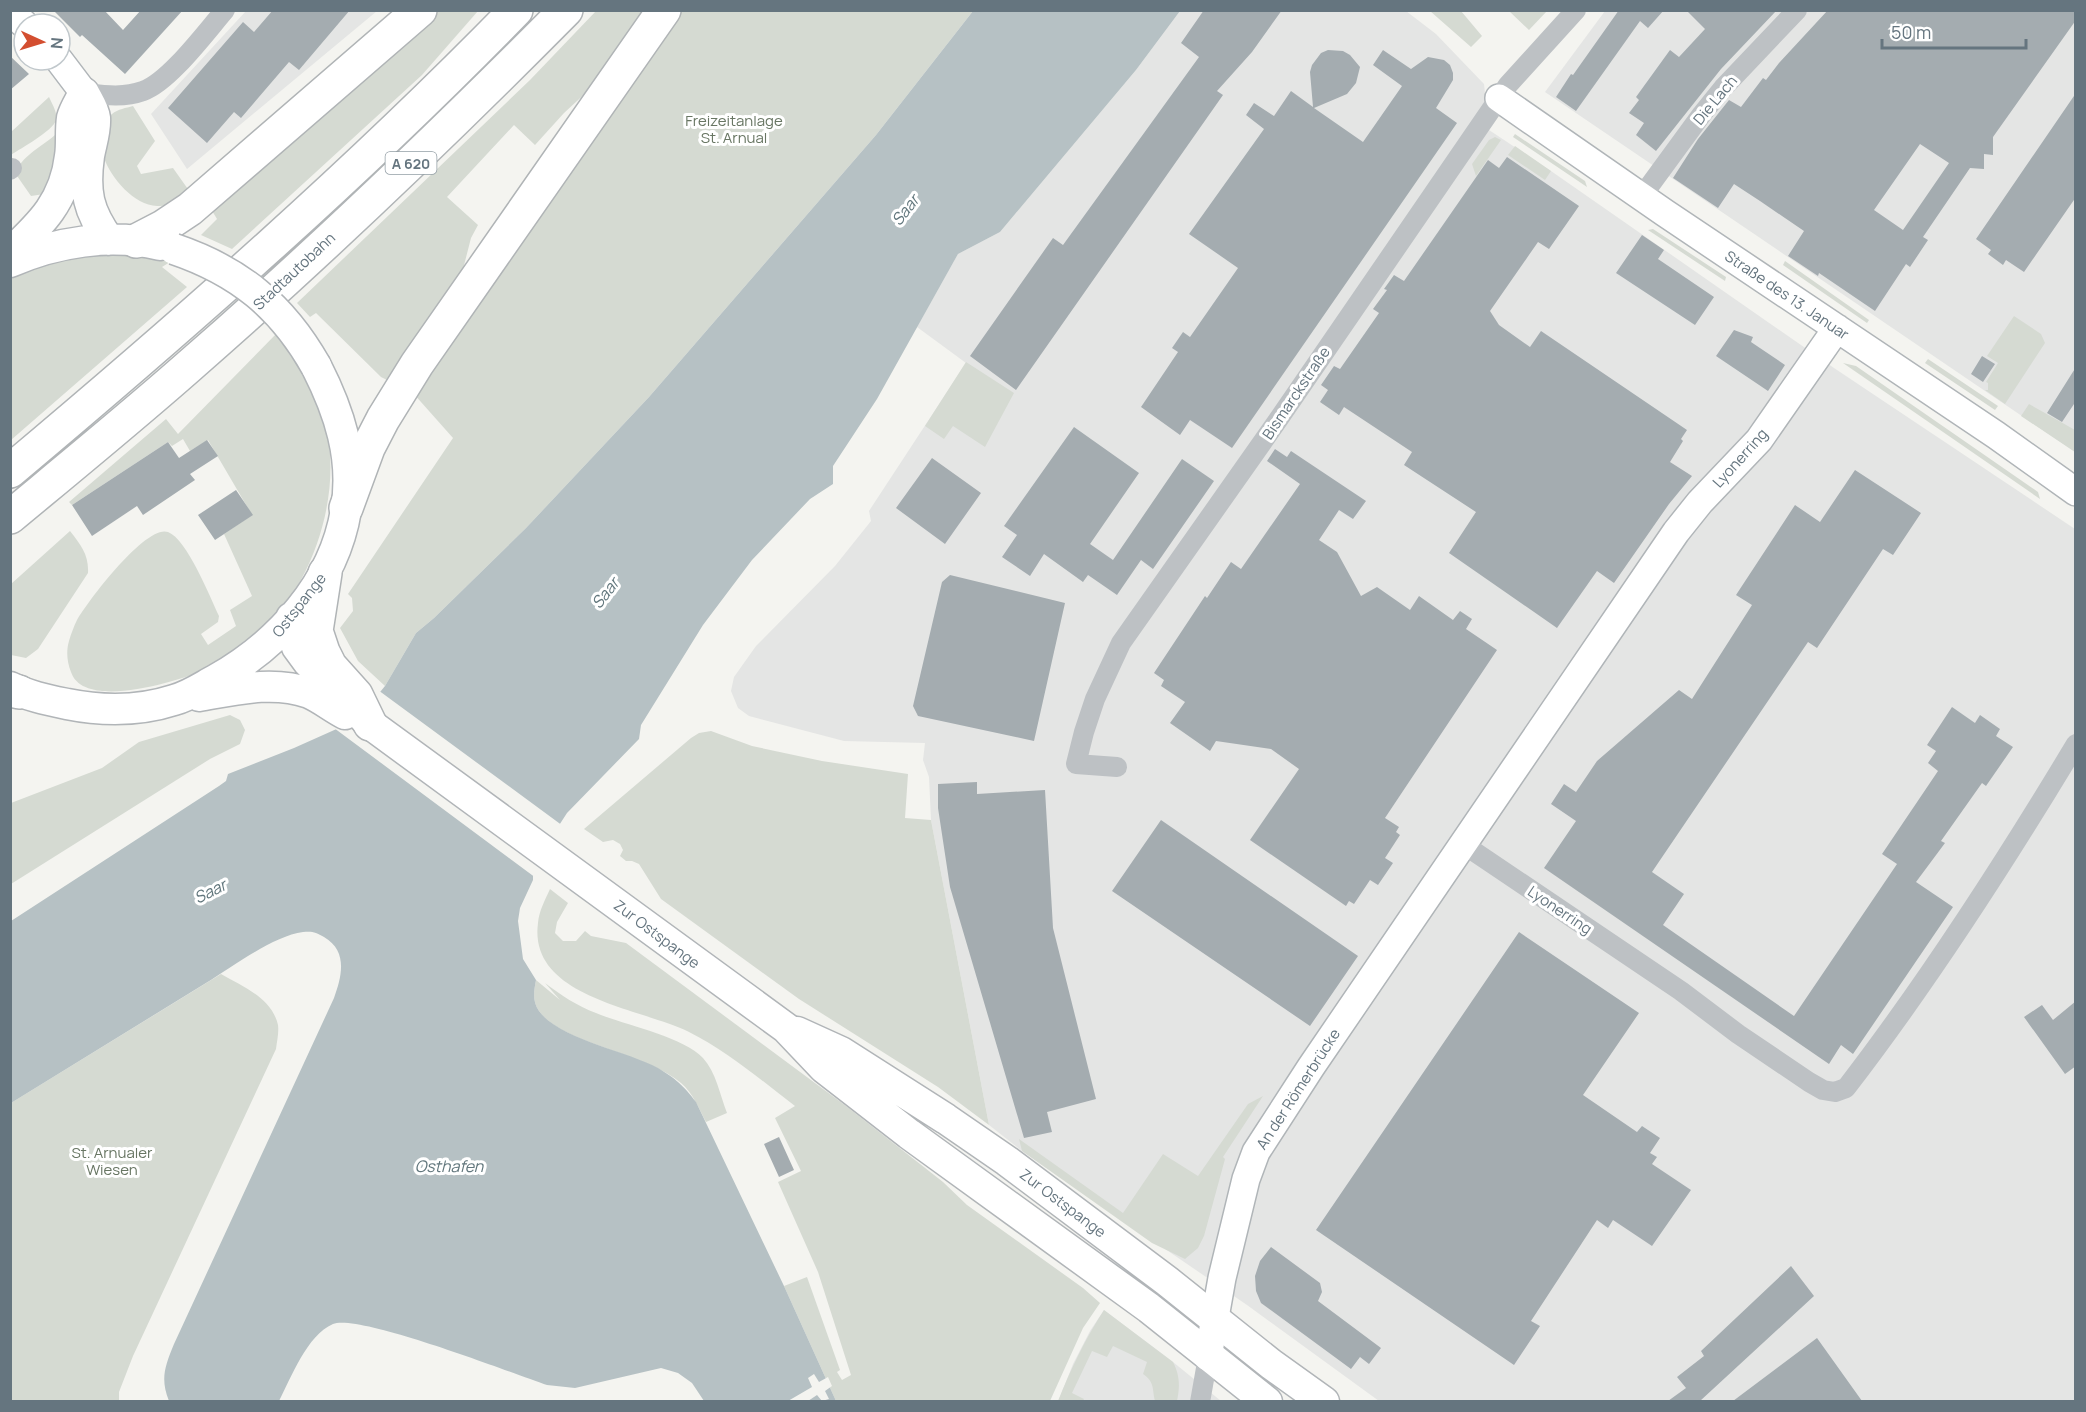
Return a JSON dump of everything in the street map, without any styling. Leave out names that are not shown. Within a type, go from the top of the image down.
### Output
[{"type":"highway","points":[[123,241],[164,227],[190,209],[420,10]]},
{"type":"highway","name":"A 620","points":[[10,471],[161,344],[274,244],[394,131],[516,10]]},
{"type":"highway","name":"Stadtautobahn","points":[[10,517],[186,369],[268,295],[416,159],[566,10]]},
{"type":"highway","points":[[346,508],[369,448],[383,419],[411,373],[664,10]]},
{"type":"highway","points":[[325,573],[316,631],[323,652],[320,679],[356,695],[370,724]]},
{"type":"main road","points":[[84,93],[95,120],[87,189],[90,204],[96,222],[123,241]]},
{"type":"main road","points":[[10,253],[38,227],[60,194],[67,176],[73,117],[84,93]]},
{"type":"main road","name":"Ostspange","points":[[10,262],[62,245],[123,241],[174,249],[224,270],[259,294],[286,321],[316,366],[330,393],[344,438],[348,463],[346,508],[337,544],[325,573],[316,589],[276,636],[238,667],[175,700],[145,706],[106,709],[48,700],[14,689]]},
{"type":"main road","points":[[175,700],[263,687],[280,687],[320,679],[297,647],[291,618]]},
{"type":"main road","name":"Zur Ostspange","points":[[370,724],[786,1028],[824,1068],[909,1134],[1149,1308],[1208,1357],[1267,1401]]},
{"type":"main road","name":"Zur Ostspange","points":[[786,1028],[841,1052],[946,1119],[1025,1174],[1271,1364],[1324,1401]]},
{"type":"street","points":[[68,72],[84,93],[131,94],[145,90],[158,82],[182,59],[225,10]]},
{"type":"street","name":"Bismarckstraße","points":[[1117,767],[1076,764],[1095,699],[1121,644],[1499,98],[1522,68],[1576,10]]},
{"type":"street","name":"Die Lach","points":[[1642,196],[1723,88],[1797,10]]},
{"type":"street","name":"Straße des 13. Januar","points":[[1499,98],[1996,435],[2076,492]]},
{"type":"street","name":"Lyonerring","points":[[1837,328],[1759,440],[1700,502],[1676,532],[1463,844],[1681,991],[1738,1034],[1809,1082],[1822,1090],[1835,1092],[1846,1088],[1935,963],[1986,888],[2076,744]]},
{"type":"street","name":"An der Römerbrücke","points":[[1200,1401],[1222,1278],[1246,1179],[1256,1152],[1463,844]]},
{"type":"shaded area","points":[[246,11],[377,11],[187,169],[151,114]]},
{"type":"shaded area","points":[[1180,11],[1406,11],[1436,34],[1484,84],[1489,130],[1834,368],[2075,529],[2075,1401],[1379,1401],[1247,1305],[1022,1151],[989,1125],[931,820],[929,777],[923,760],[925,743],[844,741],[749,716],[738,708],[731,691],[734,677],[756,646],[835,566],[871,521],[869,511],[966,363],[917,327],[958,254],[1000,232],[1136,70]]},
{"type":"shaded area","points":[[1605,11],[2075,11],[2075,452],[1545,92]]},
{"type":"shaded area","points":[[1104,1310],[1221,1401],[1058,1402],[1073,1364]]},
{"type":"green space","points":[[439,11],[478,11],[422,75],[232,249],[201,235],[217,219],[211,209]]},
{"type":"green space","points":[[596,11],[651,11],[603,77],[564,113],[535,145],[514,125],[447,197],[478,225],[471,238],[460,281],[391,382],[381,377],[316,313],[310,317],[297,303],[530,80]]},
{"type":"green space","name":"Freizeitanlage St. Arnual","points":[[679,11],[973,11],[876,135],[649,397],[526,528],[416,633],[385,686],[358,661],[340,628],[353,611],[352,598],[348,594],[453,438],[413,393]]},
{"type":"green space","points":[[1430,11],[1461,11],[1482,36],[1471,47]]},
{"type":"green space","points":[[1509,11],[1547,11],[1529,30]]},
{"type":"green space","points":[[49,97],[56,114],[54,124],[11,155],[11,132]]},
{"type":"green space","points":[[133,106],[155,141],[137,166],[141,174],[173,168],[190,192],[171,204],[157,206],[140,201],[118,182],[107,166],[104,158],[103,137],[107,119],[117,111]]},
{"type":"green space","points":[[63,127],[51,193],[31,196],[15,173],[24,159]]},
{"type":"green space","points":[[1515,134],[1585,181],[1587,187],[1513,137]]},
{"type":"green space","points":[[1495,137],[1501,140],[1476,176],[1472,164],[1489,140]]},
{"type":"green space","points":[[1515,146],[1551,171],[1545,180],[1508,155]]},
{"type":"green space","points":[[1653,229],[1726,277],[1725,281],[1648,230]]},
{"type":"green space","points":[[105,254],[135,255],[170,262],[162,267],[187,287],[11,440],[11,278],[57,262]]},
{"type":"green space","points":[[1785,261],[1869,320],[1867,323],[1783,265]]},
{"type":"green space","points":[[2014,316],[2041,334],[2045,343],[2005,404],[1985,390],[1988,390],[1986,382],[1998,363],[1987,356]]},
{"type":"green space","points":[[277,333],[299,364],[310,385],[324,420],[329,448],[330,477],[327,507],[320,536],[309,565],[277,615],[258,635],[205,670],[133,690],[94,690],[79,684],[71,672],[67,656],[69,641],[77,620],[118,566],[132,551],[158,533],[168,532],[183,545],[219,616],[218,622],[201,634],[208,645],[236,626],[230,610],[252,596],[224,534],[252,515],[208,440],[190,451],[183,439],[172,446],[168,442],[72,505],[69,502],[166,419],[178,434]]},
{"type":"green space","points":[[1928,359],[1998,406],[1995,410],[1925,363]]},
{"type":"green space","points":[[966,362],[1014,393],[985,447],[953,426],[944,439],[925,426]]},
{"type":"green space","points":[[1843,363],[1856,366],[2038,492],[2040,499]]},
{"type":"green space","points":[[2029,404],[2075,430],[2075,452],[2021,416]]},
{"type":"green space","points":[[70,531],[86,555],[88,573],[38,649],[26,658],[11,655],[11,584]]},
{"type":"green space","points":[[230,715],[240,720],[245,730],[240,744],[210,759],[11,884],[11,803],[102,768],[139,742]]},
{"type":"green space","points":[[711,731],[752,746],[822,761],[908,774],[905,818],[931,820],[989,1125],[938,1087],[799,999],[661,899],[639,864],[626,861],[620,856],[623,850],[620,844],[613,840],[603,842],[584,829],[691,738],[699,733]]},
{"type":"green space","points":[[550,889],[568,903],[557,922],[555,933],[563,941],[576,941],[585,931],[591,936],[626,943],[846,1106],[943,1182],[967,1205],[1083,1288],[1100,1303],[1083,1328],[1050,1401],[836,1401],[784,1286],[807,1277],[840,1370],[837,1372],[842,1380],[851,1375],[818,1272],[778,1182],[801,1171],[775,1118],[795,1106],[744,1066],[689,1032],[592,997],[569,984],[551,968],[540,948],[538,923]]},
{"type":"green space","name":"St. Arnualer Wiesen","points":[[221,974],[247,988],[270,1007],[278,1025],[276,1049],[133,1356],[119,1392],[119,1401],[11,1402],[11,1103]]},
{"type":"green space","points":[[536,980],[560,1000],[545,983],[569,1000],[589,1010],[667,1037],[694,1050],[711,1070],[727,1113],[706,1122],[689,1091],[666,1073],[566,1032],[550,1022],[539,1011],[534,1000]]},
{"type":"green space","points":[[1263,1096],[1223,1157],[1225,1159],[1204,1236],[1198,1248],[1185,1259],[1152,1243],[1022,1151],[1019,1139],[1123,1213],[1163,1154],[1198,1176],[1248,1104]]},
{"type":"green space","points":[[1104,1310],[1173,1362],[1179,1381],[1177,1401],[1155,1401],[1151,1383],[1143,1374],[1147,1362],[1113,1346],[1107,1357],[1092,1351],[1072,1393],[1084,1399],[1083,1401],[1058,1401],[1079,1354]]},
{"type":"water","points":[[973,11],[1180,11],[1136,70],[1000,232],[958,254],[877,399],[833,466],[833,484],[810,499],[752,560],[703,625],[641,725],[639,739],[567,813],[543,850],[533,872],[533,880],[520,908],[518,921],[523,959],[536,980],[534,1000],[539,1011],[549,1021],[577,1037],[658,1068],[679,1083],[696,1102],[836,1401],[704,1401],[692,1383],[678,1373],[661,1368],[575,1388],[547,1385],[402,1335],[348,1323],[333,1324],[315,1337],[301,1358],[279,1401],[169,1401],[164,1379],[171,1352],[334,998],[341,973],[340,957],[332,943],[314,932],[303,932],[279,939],[11,1103],[11,921],[219,786],[226,781],[228,774],[341,727],[367,708],[385,686],[416,633],[526,528],[649,397],[876,135]]},
{"type":"pier","points":[[378,690],[563,826],[546,851],[536,872],[536,878],[334,728],[365,706]]},
{"type":"pier","points":[[814,1374],[819,1382],[828,1377],[832,1386],[825,1391],[829,1399],[822,1401],[817,1395],[808,1401],[788,1401],[812,1387],[808,1378]]},
{"type":"building","points":[[53,10],[104,10],[123,30],[141,10],[183,10],[125,74],[82,35],[80,37],[72,29],[72,12]]},
{"type":"building","points":[[273,10],[350,10],[299,70],[289,62],[241,118],[234,112],[207,143],[168,108],[243,22],[254,32]]},
{"type":"building","points":[[1204,10],[1282,10],[1252,52],[1217,91],[1223,95],[1016,390],[970,356],[1053,238],[1063,245],[1199,57],[1181,43]]},
{"type":"building","points":[[1619,10],[1664,10],[1648,28],[1640,21],[1576,111],[1556,97]]},
{"type":"building","points":[[1686,10],[1777,10],[1721,69],[1656,151],[1636,135],[1644,123],[1629,113],[1639,100],[1636,97],[1670,50],[1679,57],[1705,29]]},
{"type":"building","points":[[1828,10],[2076,10],[2076,20],[1993,137],[1993,155],[1984,154],[1984,169],[1970,168],[1923,237],[1928,240],[1910,267],[1906,264],[1875,311],[1819,273],[1818,276],[1788,256],[1804,231],[1760,201],[1734,184],[1718,208],[1673,178],[1698,139],[1729,100],[1741,107],[1763,78],[1766,80]],"holes":[[[1920,144],[1949,163],[1903,230],[1874,210]]]},
{"type":"building","points":[[1328,50],[1343,51],[1350,55],[1360,67],[1356,83],[1347,94],[1314,108],[1363,142],[1402,86],[1373,65],[1383,50],[1411,69],[1428,57],[1444,60],[1450,65],[1453,80],[1436,108],[1457,123],[1232,448],[1190,420],[1180,435],[1141,407],[1178,352],[1172,348],[1183,332],[1190,337],[1238,268],[1189,234],[1264,129],[1246,115],[1254,103],[1274,116],[1291,91],[1313,107],[1310,72],[1321,53]]},
{"type":"building","points":[[10,56],[12,72],[29,74],[10,90]]},
{"type":"building","points":[[2076,93],[2076,197],[2024,272],[2006,260],[2003,265],[1988,254],[1991,250],[1976,239]]},
{"type":"building","points":[[1507,157],[1579,206],[1549,249],[1538,242],[1490,311],[1499,325],[1530,347],[1541,331],[1687,430],[1670,462],[1692,476],[1669,504],[1614,583],[1597,571],[1557,628],[1449,553],[1476,512],[1404,465],[1412,452],[1344,407],[1339,415],[1320,402],[1328,390],[1321,385],[1334,366],[1340,369],[1379,313],[1373,309],[1387,290],[1384,289],[1394,275],[1404,281],[1488,160],[1499,168]]},
{"type":"building","points":[[1642,235],[1664,250],[1658,259],[1714,297],[1695,325],[1616,273]]},
{"type":"building","points":[[1734,330],[1753,337],[1751,342],[1785,365],[1768,391],[1716,356]]},
{"type":"building","points":[[1982,356],[1995,364],[1983,382],[1971,374]]},
{"type":"building","points":[[2076,367],[2076,401],[2062,422],[2047,413]]},
{"type":"building","points":[[1074,427],[1139,473],[1090,544],[1113,560],[1182,459],[1214,481],[1153,569],[1141,560],[1117,595],[1088,575],[1083,582],[1044,554],[1030,576],[1002,557],[1017,535],[1004,526]]},
{"type":"building","points":[[207,440],[218,456],[190,474],[195,480],[143,515],[137,506],[92,536],[72,505],[168,442],[179,458]]},
{"type":"building","points":[[1275,449],[1287,457],[1291,451],[1366,501],[1353,519],[1339,510],[1319,540],[1337,552],[1361,596],[1377,587],[1410,610],[1419,596],[1453,620],[1460,611],[1472,619],[1466,629],[1497,650],[1385,818],[1399,827],[1396,832],[1400,835],[1385,858],[1393,863],[1378,885],[1370,880],[1354,904],[1349,901],[1346,906],[1250,840],[1299,769],[1271,749],[1216,741],[1210,751],[1170,723],[1185,702],[1161,686],[1164,680],[1154,673],[1205,596],[1207,598],[1231,562],[1241,569],[1300,484],[1267,461]]},
{"type":"building","points":[[932,458],[981,493],[945,544],[896,508]]},
{"type":"building","points":[[1855,470],[1921,513],[1893,555],[1883,549],[1817,648],[1808,642],[1652,872],[1684,894],[1663,925],[1794,1016],[1897,864],[1882,854],[1938,771],[1928,763],[1936,751],[1927,745],[1952,707],[1975,723],[1980,715],[2000,729],[1996,736],[2013,747],[1986,786],[1982,783],[1941,841],[1945,843],[1916,882],[1953,907],[1853,1054],[1841,1045],[1829,1064],[1544,868],[1576,821],[1551,804],[1564,784],[1576,792],[1597,761],[1679,690],[1692,699],[1752,605],[1736,595],[1795,505],[1820,522]]},
{"type":"building","points":[[236,490],[253,515],[215,540],[198,515]]},
{"type":"building","points":[[950,575],[1065,603],[1034,741],[918,716],[913,706],[942,582]]},
{"type":"building","points":[[977,782],[977,794],[1045,790],[1053,928],[1096,1099],[1047,1112],[1052,1132],[1024,1138],[950,887],[938,808],[938,784]]},
{"type":"building","points":[[1161,820],[1358,956],[1310,1026],[1112,891]]},
{"type":"building","points":[[1519,932],[1639,1013],[1583,1095],[1637,1132],[1642,1126],[1660,1138],[1650,1153],[1657,1157],[1652,1164],[1691,1190],[1652,1246],[1613,1220],[1608,1228],[1597,1220],[1531,1321],[1540,1326],[1514,1365],[1316,1230]]},
{"type":"building","points":[[2076,1001],[2076,1066],[2065,1074],[2024,1017],[2042,1005],[2053,1020]]},
{"type":"building","points":[[779,1137],[794,1170],[779,1177],[764,1144]]},
{"type":"building","points":[[1271,1247],[1320,1283],[1322,1292],[1318,1301],[1381,1348],[1369,1364],[1360,1357],[1351,1369],[1261,1303],[1256,1291],[1255,1276],[1260,1261]]},
{"type":"building","points":[[1791,1266],[1814,1296],[1700,1401],[1668,1401],[1686,1388],[1677,1377],[1704,1356],[1701,1351]]},
{"type":"building","points":[[1817,1338],[1862,1401],[1733,1401]]},
{"type":"water label","name":"Saar","points":[[905,210]]},
{"type":"water label","name":"Saar","points":[[605,593]]},
{"type":"water label","name":"Saar","points":[[210,891]]},
{"type":"water label","name":"Osthafen","points":[[449,1166]]}]
